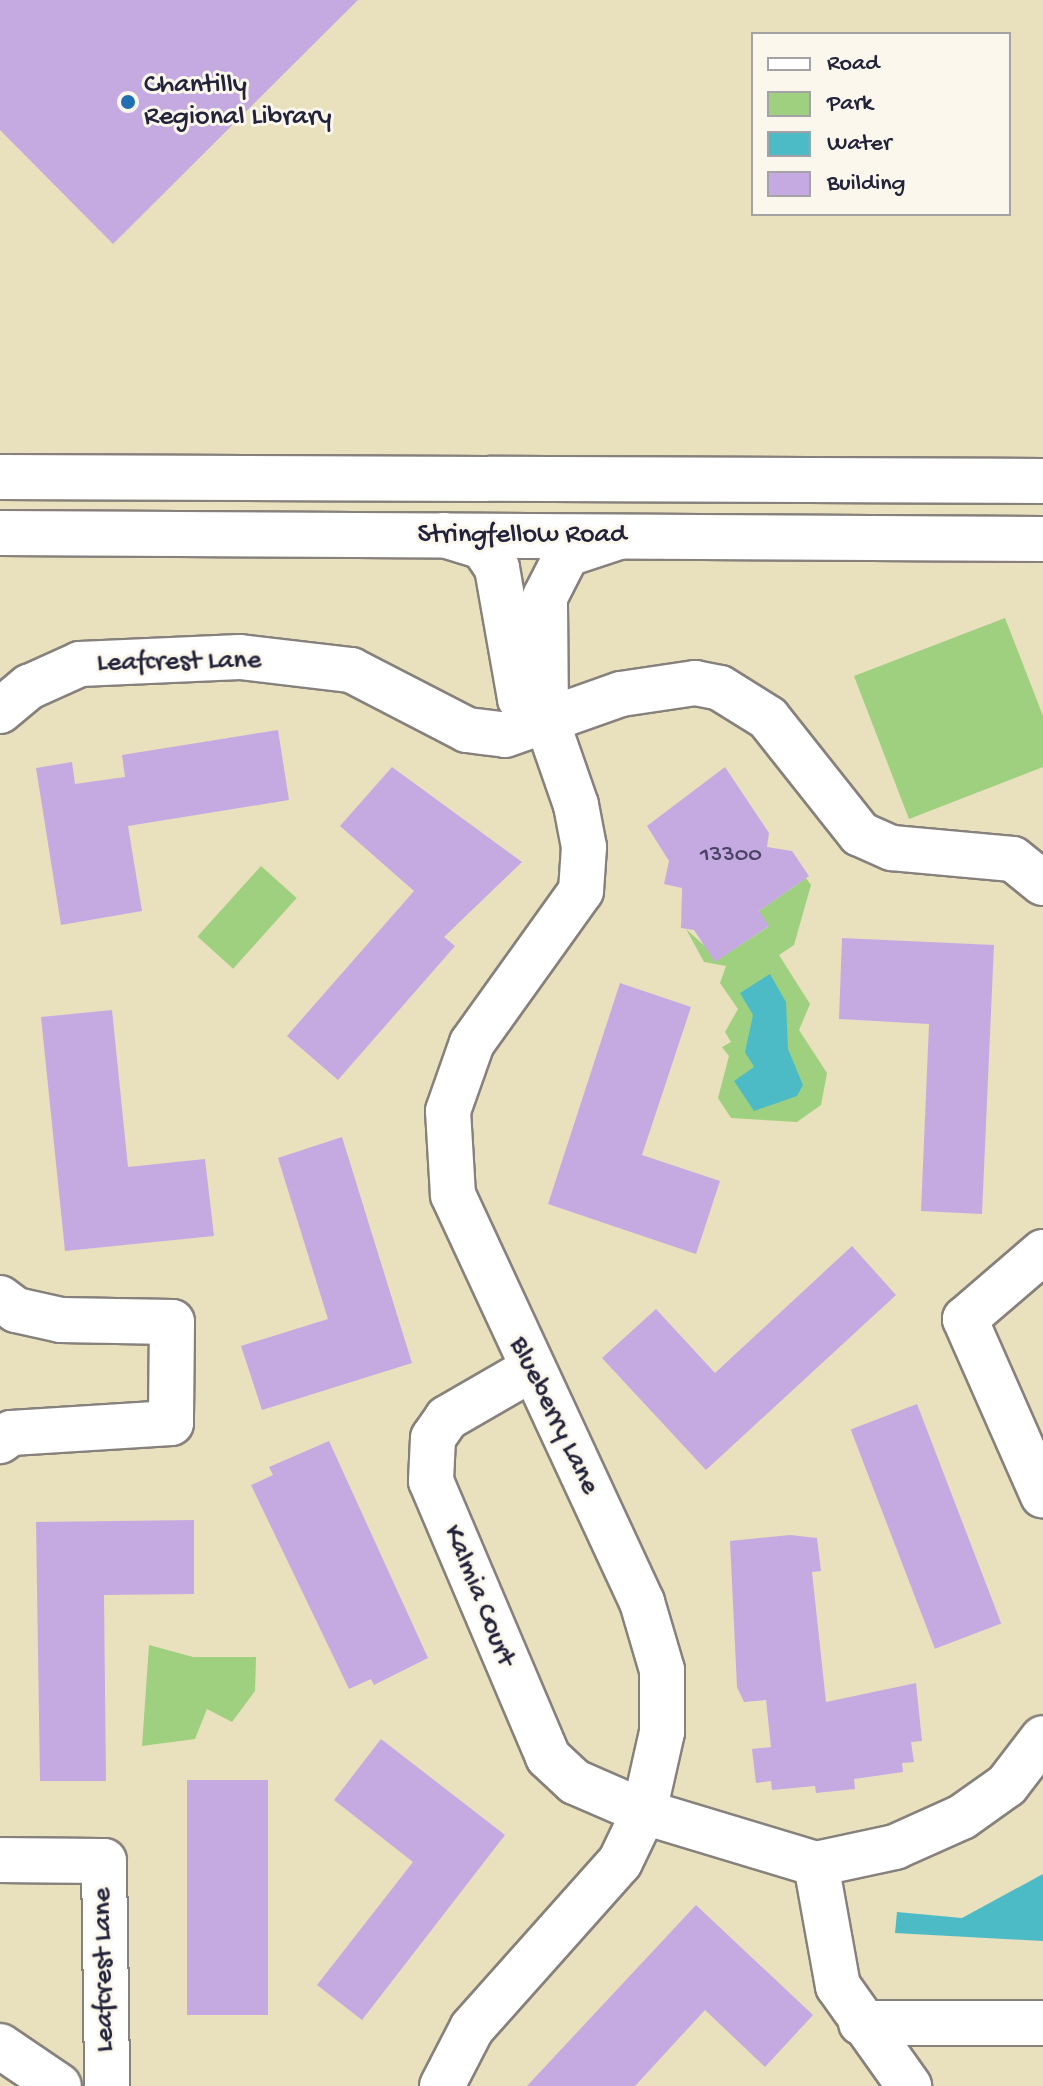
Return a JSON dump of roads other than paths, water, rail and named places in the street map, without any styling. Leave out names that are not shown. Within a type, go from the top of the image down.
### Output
[{"type":"street","name":"Stringfellow Road","points":[[0,477],[1043,481]]},
{"type":"street","name":"Stringfellow Road","points":[[0,533],[1043,539]]},
{"type":"street","name":"Blueberry Lane","points":[[444,535],[483,547],[497,568],[520,699],[546,719]]},
{"type":"street","name":"Blueberry Lane","points":[[442,2086],[472,2028],[620,1862],[644,1812],[662,1732],[662,1670],[642,1602],[530,1370],[453,1195],[448,1111],[472,1043],[581,891],[584,847],[576,805],[546,719],[546,589],[567,554],[626,536]]},
{"type":"street","name":"Leafcrest Lane","points":[[0,711],[29,687],[80,664],[240,657],[351,670],[467,730],[505,735],[546,719],[658,687],[720,688],[791,741],[860,834],[892,848],[1013,859],[1043,883]]},
{"type":"street","points":[[1043,1252],[965,1319],[1043,1496]]},
{"type":"street","points":[[0,1298],[16,1310],[61,1320],[172,1322],[171,1423],[11,1433],[0,1441]]},
{"type":"street","name":"Kalmia Court","points":[[530,1370],[447,1418],[433,1438],[431,1481],[548,1757],[575,1782],[644,1812],[816,1864]]},
{"type":"street","points":[[909,2086],[861,2023],[838,1986],[816,1864],[895,1847],[962,1817],[1007,1785],[1043,1738]]},
{"type":"street","name":"Leafcrest Lane","points":[[0,1860],[104,1861],[107,2086]]},
{"type":"street","points":[[861,2023],[1043,2023]]},
{"type":"street","points":[[0,2046],[59,2086]]},
{"type":"water","points":[[770,974],[786,1002],[788,1049],[803,1085],[797,1096],[754,1111],[734,1081],[754,1067],[745,1052],[753,1015],[740,993]]},
{"type":"water","points":[[1043,1874],[1043,1941],[895,1933],[897,1912],[962,1918]]},
{"type":"place","name":"Chantilly Regional Library","points":[[128,102]]}]
